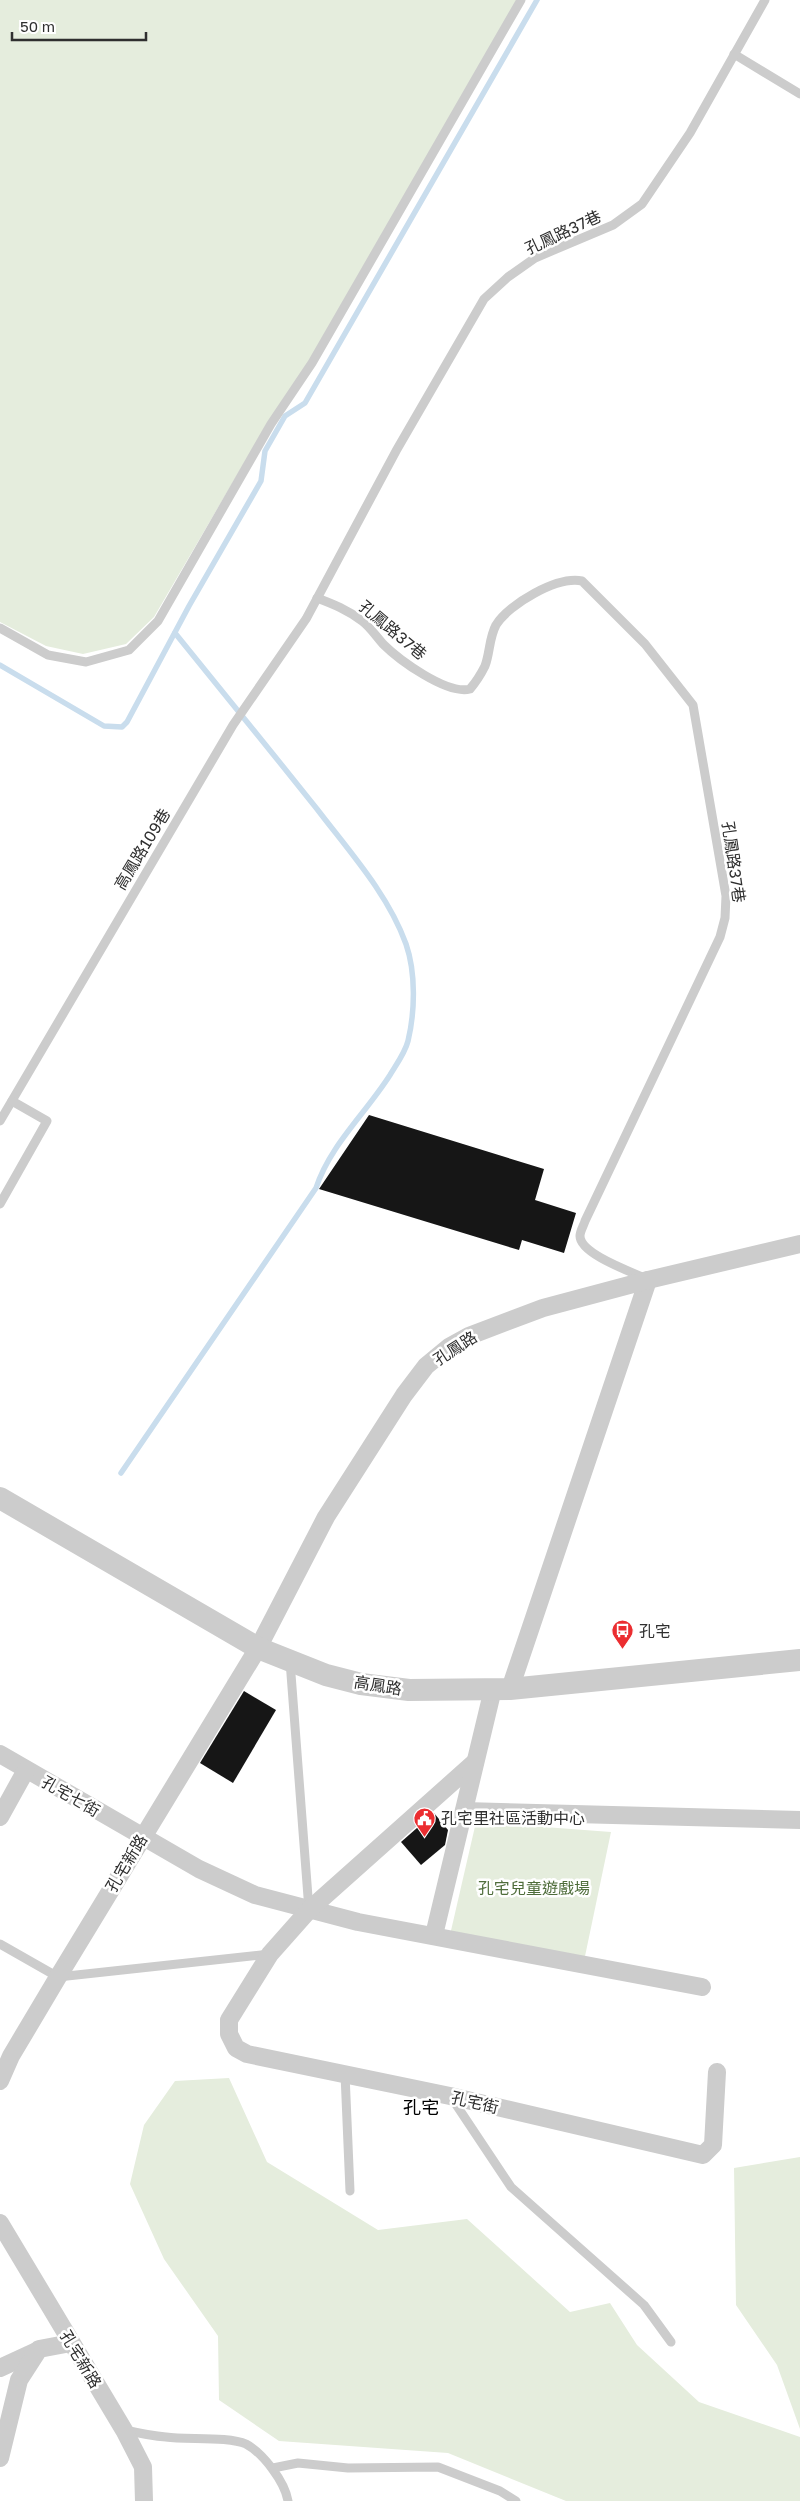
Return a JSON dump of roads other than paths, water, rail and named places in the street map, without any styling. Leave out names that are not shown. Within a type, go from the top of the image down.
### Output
[{"type":"street","name":"孔鳳路","points":[[258,1648],[326,1517],[404,1395],[426,1366],[449,1347],[490,1327],[544,1308],[648,1280],[800,1244]]},
{"type":"street","points":[[434,1935],[475,1762],[648,1280]]},
{"type":"street","name":"高鳳路","points":[[0,1498],[258,1648],[326,1675],[362,1684],[408,1690],[501,1689],[800,1660]]},
{"type":"street","name":"孔宅新路","points":[[0,2081],[11,2056],[142,1836],[258,1648]]},
{"type":"street","name":"孔宅七街","points":[[0,1754],[142,1836]]},
{"type":"street","name":"孔宅街","points":[[475,1762],[309,1910],[270,1954],[229,2020],[229,2034],[236,2048],[247,2054],[450,2096],[703,2155],[712,2145],[717,2072]]},
{"type":"street","points":[[0,1817],[26,1770]]},
{"type":"street","points":[[464,1811],[800,1820]]},
{"type":"street","points":[[142,1836],[199,1869],[255,1895],[309,1910],[702,1987]]},
{"type":"street","name":"孔宅新路","points":[[0,2223],[124,2430],[143,2467],[144,2501]]},
{"type":"street","points":[[0,2368],[39,2350],[71,2343]]},
{"type":"street","points":[[0,2458],[20,2380],[39,2350]]},
{"type":"lane","points":[[0,628],[48,654],[86,662],[129,650],[158,621],[271,424],[312,363],[521,0]]},
{"type":"lane","name":"孔鳳路37巷","points":[[648,1280],[590,1252],[582,1244],[580,1236],[585,1221],[720,937],[726,918],[726,896],[693,705],[645,644],[582,581],[576,580],[549,587],[529,596],[503,616],[492,635],[485,665],[470,689],[464,691],[451,688],[413,668],[384,645],[364,622],[342,608],[317,598],[396,451],[484,299],[508,277],[535,258],[613,225],[642,204],[690,133],[765,0]]},
{"type":"lane","points":[[734,54],[800,94]]},
{"type":"lane","name":"高鳳路109巷","points":[[0,1121],[233,725],[306,619],[317,598]]},
{"type":"lane","points":[[0,1204],[47,1121],[12,1101]]},
{"type":"lane","points":[[290,1661],[309,1910]]},
{"type":"lane","points":[[0,1944],[58,1977],[270,1954]]},
{"type":"lane","points":[[345,2074],[350,2191]]},
{"type":"lane","points":[[450,2096],[511,2187],[644,2305],[672,2342]]},
{"type":"lane","points":[[124,2430],[167,2438],[210,2438],[246,2444],[273,2468],[287,2493],[288,2501]]},
{"type":"lane","points":[[273,2468],[298,2463],[348,2468],[438,2467],[500,2491],[516,2501]]},
{"type":"waterway","points":[[0,665],[104,726],[122,727],[127,722],[189,606],[261,481],[265,451],[285,416],[305,403],[537,0]]},
{"type":"waterway","points":[[121,1473],[316,1188],[322,1172],[339,1143],[381,1089],[398,1063],[408,1041],[413,1005],[412,967],[406,944],[378,890],[317,809],[175,633]]},
{"type":"place","name":"孔宅","points":[[623,1650]]},
{"type":"place","name":"孔宅里社區活動中心","points":[[425,1837]]},
{"type":"district","name":"孔宅","points":[[421,2107]]},
{"type":"park label","name":"孔宅兒童遊戲場","points":[[534,1888]]}]
